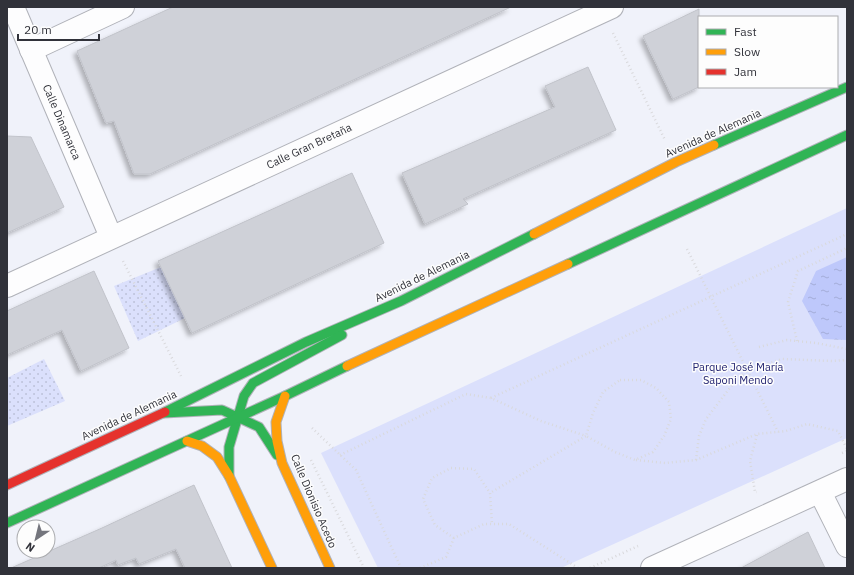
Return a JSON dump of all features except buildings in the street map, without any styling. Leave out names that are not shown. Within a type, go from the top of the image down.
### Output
[{"type":"main road","name":"Avenida de Alemania","points":[[7,485],[164,412],[306,342],[401,301],[676,162],[847,87]]},
{"type":"main road","points":[[7,522],[285,396],[847,135]]},
{"type":"main road","points":[[230,476],[230,447],[244,396],[253,383],[312,352],[401,301]]},
{"type":"main road","name":"Calle Dionisio Acedo","points":[[285,396],[276,422],[277,441],[282,462],[330,568]]},
{"type":"main road","points":[[164,412],[222,410],[259,428],[282,462]]},
{"type":"main road","points":[[187,441],[202,446],[217,457],[230,476],[272,568]]},
{"type":"street","name":"Calle Dinamarca","points":[[13,7],[111,237]]},
{"type":"street","points":[[31,50],[123,7]]},
{"type":"street","name":"Calle Gran Bretaña","points":[[7,286],[605,8]]},
{"type":"street","points":[[652,568],[847,480]]},
{"type":"street","points":[[820,492],[847,546]]},
{"type":"path","points":[[605,8],[676,162]]},
{"type":"path","points":[[491,398],[847,234]]},
{"type":"path","points":[[111,237],[192,398]]},
{"type":"path","points":[[687,248],[778,432]]},
{"type":"path","points":[[797,341],[788,302],[798,271],[847,248]]},
{"type":"path","points":[[759,348],[788,340],[847,349]]},
{"type":"path","points":[[696,460],[699,436],[706,419],[736,380],[748,370],[782,359],[832,361],[847,360]]},
{"type":"path","points":[[490,493],[586,436],[593,413],[603,392],[620,380],[641,380],[656,388],[669,402],[671,419],[664,436],[653,452],[635,460]]},
{"type":"path","points":[[340,455],[466,394],[491,398],[540,421],[586,436],[615,452],[635,460],[665,463],[696,460],[757,434],[786,431],[807,424],[838,431],[847,450],[840,454]]},
{"type":"path","points":[[312,428],[356,470],[401,568]]},
{"type":"path","points":[[757,434],[750,461],[755,492],[762,489]]},
{"type":"path","points":[[311,460],[364,568]]},
{"type":"path","points":[[454,538],[435,525],[422,499],[432,478],[451,468],[474,469],[490,493],[492,524]]},
{"type":"path","points":[[420,568],[446,557],[454,538],[484,524],[509,524],[578,568]]},
{"type":"green space","name":"Parque José María Saponi Mendo","points":[[847,208],[847,438],[561,568],[378,568],[321,453]]},
{"type":"green space","points":[[161,267],[185,318],[138,341],[114,286]]},
{"type":"green space","points":[[44,359],[65,401],[7,426],[7,378]]},
{"type":"water","points":[[847,257],[847,340],[823,339],[802,301],[816,271]]},
{"type":"traffic: fast","points":[[714,145],[847,87]]},
{"type":"traffic: fast","points":[[568,264],[847,135]]},
{"type":"traffic: fast","points":[[165,412],[306,342],[401,301],[534,234]]},
{"type":"traffic: fast","points":[[229,476],[229,447],[244,396],[253,383],[342,335]]},
{"type":"traffic: fast","points":[[7,523],[285,396],[347,366]]},
{"type":"traffic: fast","points":[[164,413],[222,410],[259,427],[277,455]]},
{"type":"traffic: slow","points":[[534,234],[676,162],[714,145]]},
{"type":"traffic: slow","points":[[347,366],[568,264]]},
{"type":"traffic: slow","points":[[285,396],[276,422],[277,441],[282,463],[330,568]]},
{"type":"traffic: slow","points":[[187,441],[202,446],[217,457],[229,476],[272,568]]},
{"type":"traffic: jam","points":[[7,485],[165,412]]}]
